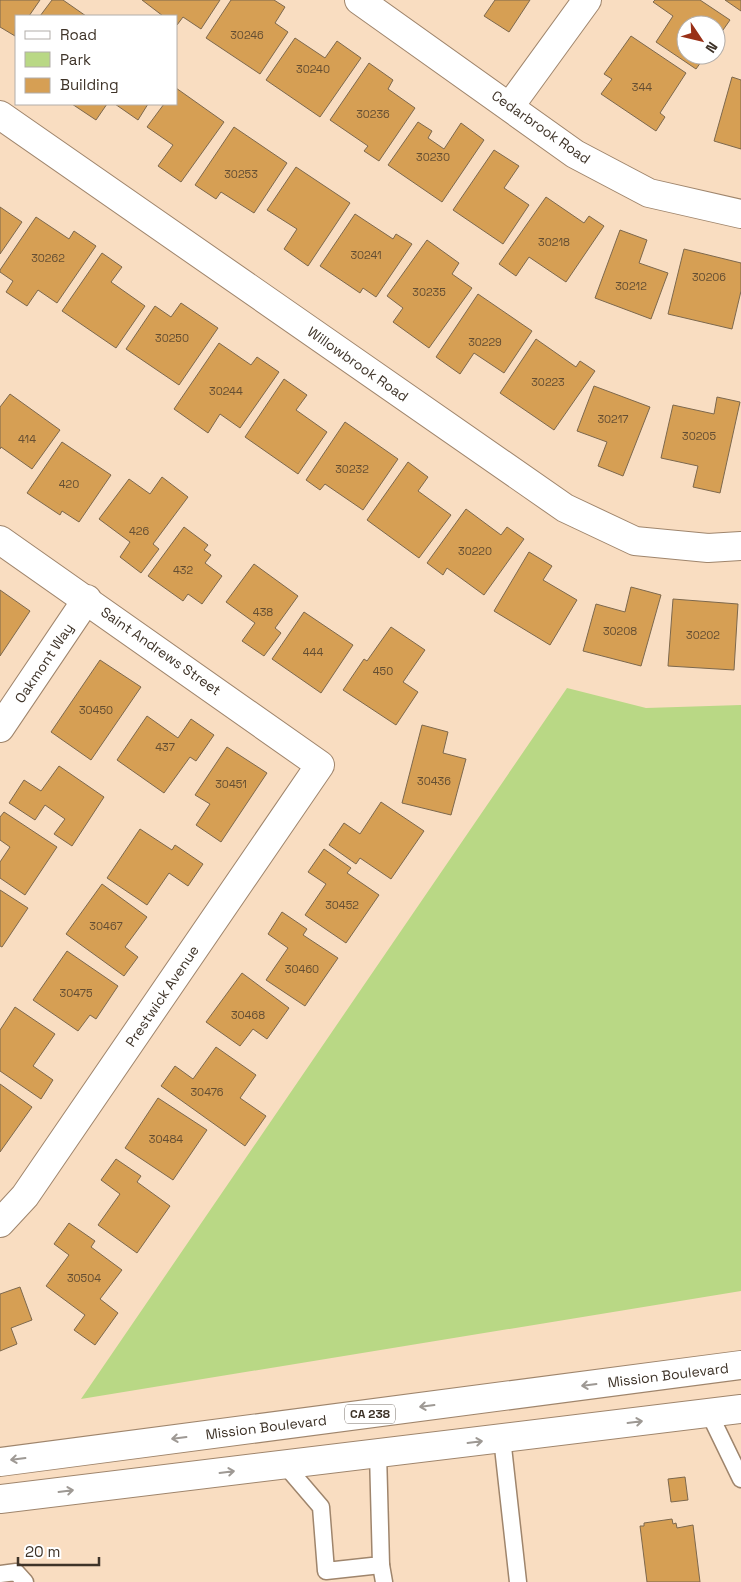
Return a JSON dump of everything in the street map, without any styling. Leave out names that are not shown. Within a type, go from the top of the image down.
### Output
[{"type":"street","name":"Cedarbrook Road","points":[[359,0],[575,154],[649,193],[741,214]]},
{"type":"street","points":[[510,106],[587,0]]},
{"type":"street","name":"Willowbrook Road","points":[[0,115],[564,508],[635,541],[708,548],[741,546]]},
{"type":"street","name":"Saint Andrews Street","points":[[0,540],[87,599],[320,765]]},
{"type":"street","name":"Oakmont Way","points":[[0,728],[87,599]]},
{"type":"street","name":"Prestwick Avenue","points":[[0,1223],[25,1196],[320,765]]},
{"type":"street","name":"Mission Boulevard","points":[[0,1462],[741,1366]]},
{"type":"street","points":[[0,1500],[741,1409]]},
{"type":"lane","points":[[709,1413],[741,1479]]},
{"type":"lane","points":[[502,1438],[518,1582]]},
{"type":"lane","points":[[378,1453],[381,1565],[384,1582]]},
{"type":"lane","points":[[285,1465],[321,1507],[326,1571],[381,1565]]},
{"type":"lane","points":[[0,1574],[16,1572],[25,1582]]},
{"type":"green space","points":[[567,688],[646,708],[741,705],[741,1291],[81,1399]]},
{"type":"building","points":[[0,0],[40,0],[30,15],[15,15],[15,36],[0,27]]},
{"type":"building","points":[[52,0],[63,0],[85,15],[41,15]]},
{"type":"building","points":[[142,0],[220,0],[201,29],[183,17],[178,24],[178,15],[162,15]]},
{"type":"building","points":[[231,0],[274,0],[285,7],[275,23],[288,32],[260,74],[206,38]]},
{"type":"building","points":[[495,0],[530,0],[509,32],[484,16]]},
{"type":"building","points":[[655,0],[700,0],[722,15],[676,15],[676,56],[656,42],[673,16],[653,2]]},
{"type":"building","points":[[725,0],[741,0],[741,11]]},
{"type":"building","points":[[726,17],[730,20],[726,26]]},
{"type":"building","points":[[631,36],[686,73],[660,113],[665,117],[656,131],[601,94],[612,79],[604,74]]},
{"type":"building","points":[[295,38],[325,58],[337,41],[361,58],[320,117],[266,80]]},
{"type":"building","points":[[369,63],[393,80],[388,89],[415,108],[379,161],[364,151],[368,146],[330,120]]},
{"type":"building","points":[[690,65],[699,65],[696,69]]},
{"type":"building","points":[[732,77],[741,80],[741,149],[714,141]]},
{"type":"building","points":[[178,89],[224,122],[181,182],[158,166],[173,145],[147,127],[163,105],[178,105]]},
{"type":"building","points":[[74,105],[106,105],[96,120]]},
{"type":"building","points":[[116,105],[147,105],[138,120]]},
{"type":"building","points":[[418,122],[432,131],[428,138],[444,149],[461,123],[484,140],[442,202],[388,165]]},
{"type":"building","points":[[234,127],[287,163],[254,213],[221,192],[216,199],[195,185]]},
{"type":"building","points":[[494,150],[519,166],[504,188],[529,205],[503,244],[453,210]]},
{"type":"building","points":[[296,167],[350,203],[308,266],[284,249],[297,229],[267,210]]},
{"type":"building","points":[[546,197],[584,223],[589,216],[604,226],[566,282],[529,257],[516,276],[499,264]]},
{"type":"building","points":[[0,207],[22,222],[0,254]]},
{"type":"building","points":[[355,214],[393,239],[396,234],[412,244],[376,297],[363,288],[360,293],[320,266]]},
{"type":"building","points":[[36,217],[69,239],[74,231],[96,246],[57,303],[38,290],[27,306],[6,292],[13,281],[0,272],[0,270]]},
{"type":"building","points":[[620,230],[647,240],[639,263],[668,273],[651,319],[595,298]]},
{"type":"building","points":[[427,240],[459,263],[452,274],[472,288],[429,348],[393,322],[403,308],[387,296]]},
{"type":"building","points":[[684,249],[741,263],[741,291],[732,329],[668,314]]},
{"type":"building","points":[[102,253],[122,267],[111,282],[145,306],[116,348],[62,311]]},
{"type":"building","points":[[478,294],[532,331],[504,373],[474,353],[460,374],[436,357]]},
{"type":"building","points":[[181,303],[218,328],[179,385],[126,349],[155,306],[171,317]]},
{"type":"building","points":[[536,339],[576,367],[580,361],[595,371],[554,430],[500,393]]},
{"type":"building","points":[[219,343],[251,365],[257,357],[279,372],[240,428],[220,414],[208,433],[174,409]]},
{"type":"building","points":[[284,379],[307,395],[296,410],[327,432],[298,474],[245,437]]},
{"type":"building","points":[[594,386],[650,407],[623,476],[598,466],[607,442],[577,431]]},
{"type":"building","points":[[10,394],[60,430],[32,469],[1,447],[0,449],[0,407]]},
{"type":"building","points":[[717,397],[740,402],[720,493],[693,487],[698,466],[661,458],[673,405],[714,414]]},
{"type":"building","points":[[345,422],[398,459],[363,510],[325,484],[320,490],[306,480]]},
{"type":"building","points":[[62,442],[111,475],[79,522],[62,511],[60,515],[27,493]]},
{"type":"building","points":[[408,462],[428,477],[418,491],[451,515],[419,558],[367,520]]},
{"type":"building","points":[[162,477],[188,497],[153,544],[159,549],[141,573],[120,557],[130,542],[99,519],[129,479],[150,494]]},
{"type":"building","points":[[466,509],[501,535],[507,527],[524,539],[484,595],[447,568],[443,575],[427,563]]},
{"type":"building","points":[[184,527],[208,545],[204,550],[211,555],[205,563],[222,576],[202,604],[188,594],[183,601],[148,576]]},
{"type":"building","points":[[529,552],[552,566],[543,580],[577,600],[550,645],[494,611]]},
{"type":"building","points":[[254,564],[298,596],[275,628],[281,633],[264,656],[242,641],[255,623],[226,602]]},
{"type":"building","points":[[631,587],[661,595],[641,666],[583,651],[596,604],[625,612]]},
{"type":"building","points":[[0,590],[30,611],[0,656]]},
{"type":"building","points":[[673,599],[738,604],[734,670],[668,666]]},
{"type":"building","points":[[304,612],[353,645],[321,693],[272,659]]},
{"type":"building","points":[[391,627],[425,650],[403,682],[418,692],[396,725],[343,690],[364,659],[367,661]]},
{"type":"building","points":[[100,660],[141,687],[91,760],[51,732]]},
{"type":"building","points":[[147,716],[178,738],[191,719],[214,735],[196,761],[190,757],[164,793],[117,760]]},
{"type":"building","points":[[422,725],[448,732],[443,753],[466,759],[451,815],[402,803]]},
{"type":"building","points":[[227,747],[267,773],[221,842],[196,825],[210,804],[195,795]]},
{"type":"building","points":[[59,766],[104,797],[72,846],[54,834],[65,819],[45,805],[35,820],[9,803],[24,780],[41,791]]},
{"type":"building","points":[[381,802],[424,831],[391,879],[360,858],[356,864],[329,845],[344,823],[360,834]]},
{"type":"building","points":[[4,812],[57,847],[25,895],[0,878],[0,862],[10,847],[0,840],[0,817]]},
{"type":"building","points":[[140,829],[172,850],[175,845],[203,864],[188,886],[169,873],[147,905],[107,878]]},
{"type":"building","points":[[324,849],[351,868],[347,873],[379,895],[346,943],[305,915],[326,884],[308,872]]},
{"type":"building","points":[[102,884],[147,917],[125,947],[138,957],[124,976],[66,934]]},
{"type":"building","points":[[0,890],[28,908],[2,947],[0,946]]},
{"type":"building","points":[[282,912],[307,929],[303,935],[338,958],[305,1006],[266,980],[288,948],[268,934]]},
{"type":"building","points":[[67,951],[118,986],[96,1019],[90,1015],[78,1031],[33,1000]]},
{"type":"building","points":[[242,973],[289,1008],[267,1039],[253,1029],[240,1046],[206,1022]]},
{"type":"building","points":[[15,1007],[55,1034],[33,1066],[53,1080],[41,1099],[0,1071],[0,1030]]},
{"type":"building","points":[[216,1047],[256,1075],[240,1098],[266,1116],[245,1146],[161,1086],[175,1066],[193,1079]]},
{"type":"building","points":[[0,1084],[32,1107],[0,1152]]},
{"type":"building","points":[[158,1098],[207,1130],[173,1180],[125,1148]]},
{"type":"building","points":[[116,1159],[141,1176],[137,1182],[170,1206],[137,1253],[98,1225],[120,1194],[101,1180]]},
{"type":"building","points":[[69,1223],[95,1241],[91,1247],[122,1270],[100,1299],[118,1313],[95,1345],[74,1330],[85,1315],[46,1286],[69,1255],[54,1244]]},
{"type":"building","points":[[20,1287],[32,1320],[11,1328],[17,1344],[0,1351],[0,1294]]},
{"type":"building","points":[[685,1477],[688,1500],[671,1502],[668,1479]]},
{"type":"building","points":[[672,1519],[673,1524],[676,1523],[677,1528],[693,1525],[700,1582],[647,1582],[640,1526],[644,1526],[644,1523]]}]
